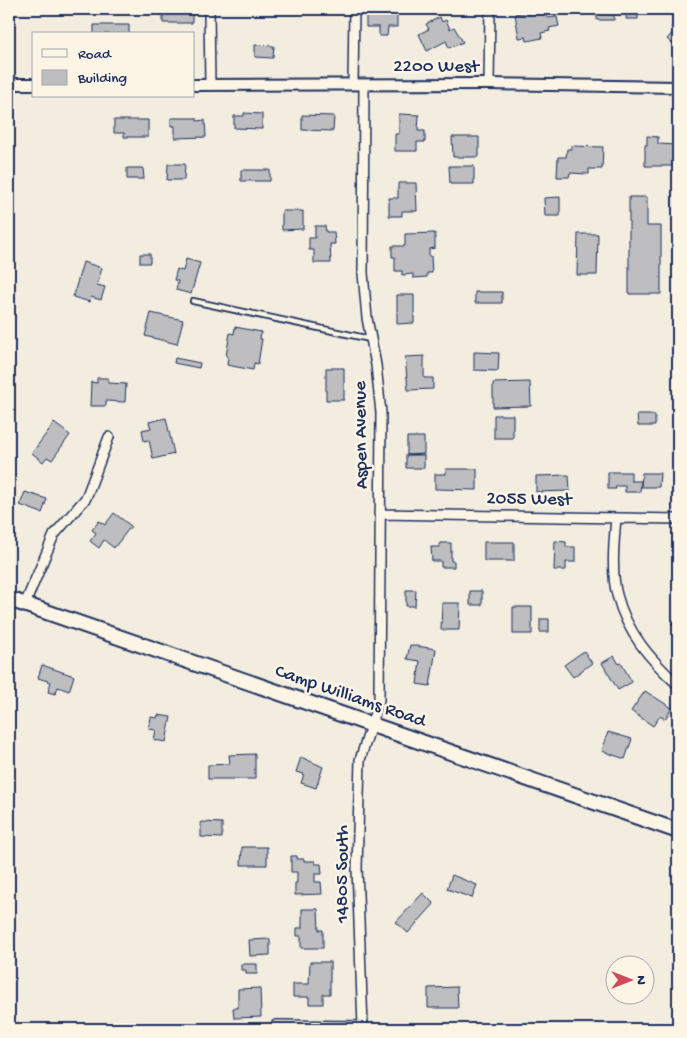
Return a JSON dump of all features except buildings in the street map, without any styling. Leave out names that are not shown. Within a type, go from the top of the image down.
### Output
[{"type":"main road","name":"Camp Williams Road","points":[[9,599],[678,831]]},
{"type":"street","points":[[209,9],[210,85]]},
{"type":"street","name":"Aspen Avenue","points":[[354,9],[359,85],[363,272],[381,413],[380,689],[379,700],[371,724]]},
{"type":"street","points":[[489,84],[490,9]]},
{"type":"street","points":[[9,84],[32,84]]},
{"type":"street","name":"2200 West","points":[[195,85],[489,84],[678,87]]},
{"type":"street","points":[[24,604],[54,535],[86,498],[109,437]]},
{"type":"street","name":"2055 West","points":[[380,514],[678,519]]},
{"type":"street","points":[[616,518],[613,557],[616,593],[626,619],[638,642],[655,664],[678,685]]},
{"type":"street","name":"14805 South","points":[[276,1025],[363,1026],[357,868],[360,760],[371,724]]},
{"type":"lane","points":[[193,301],[372,339]]},
{"type":"waterway","points":[[668,1029],[678,1026]]}]
